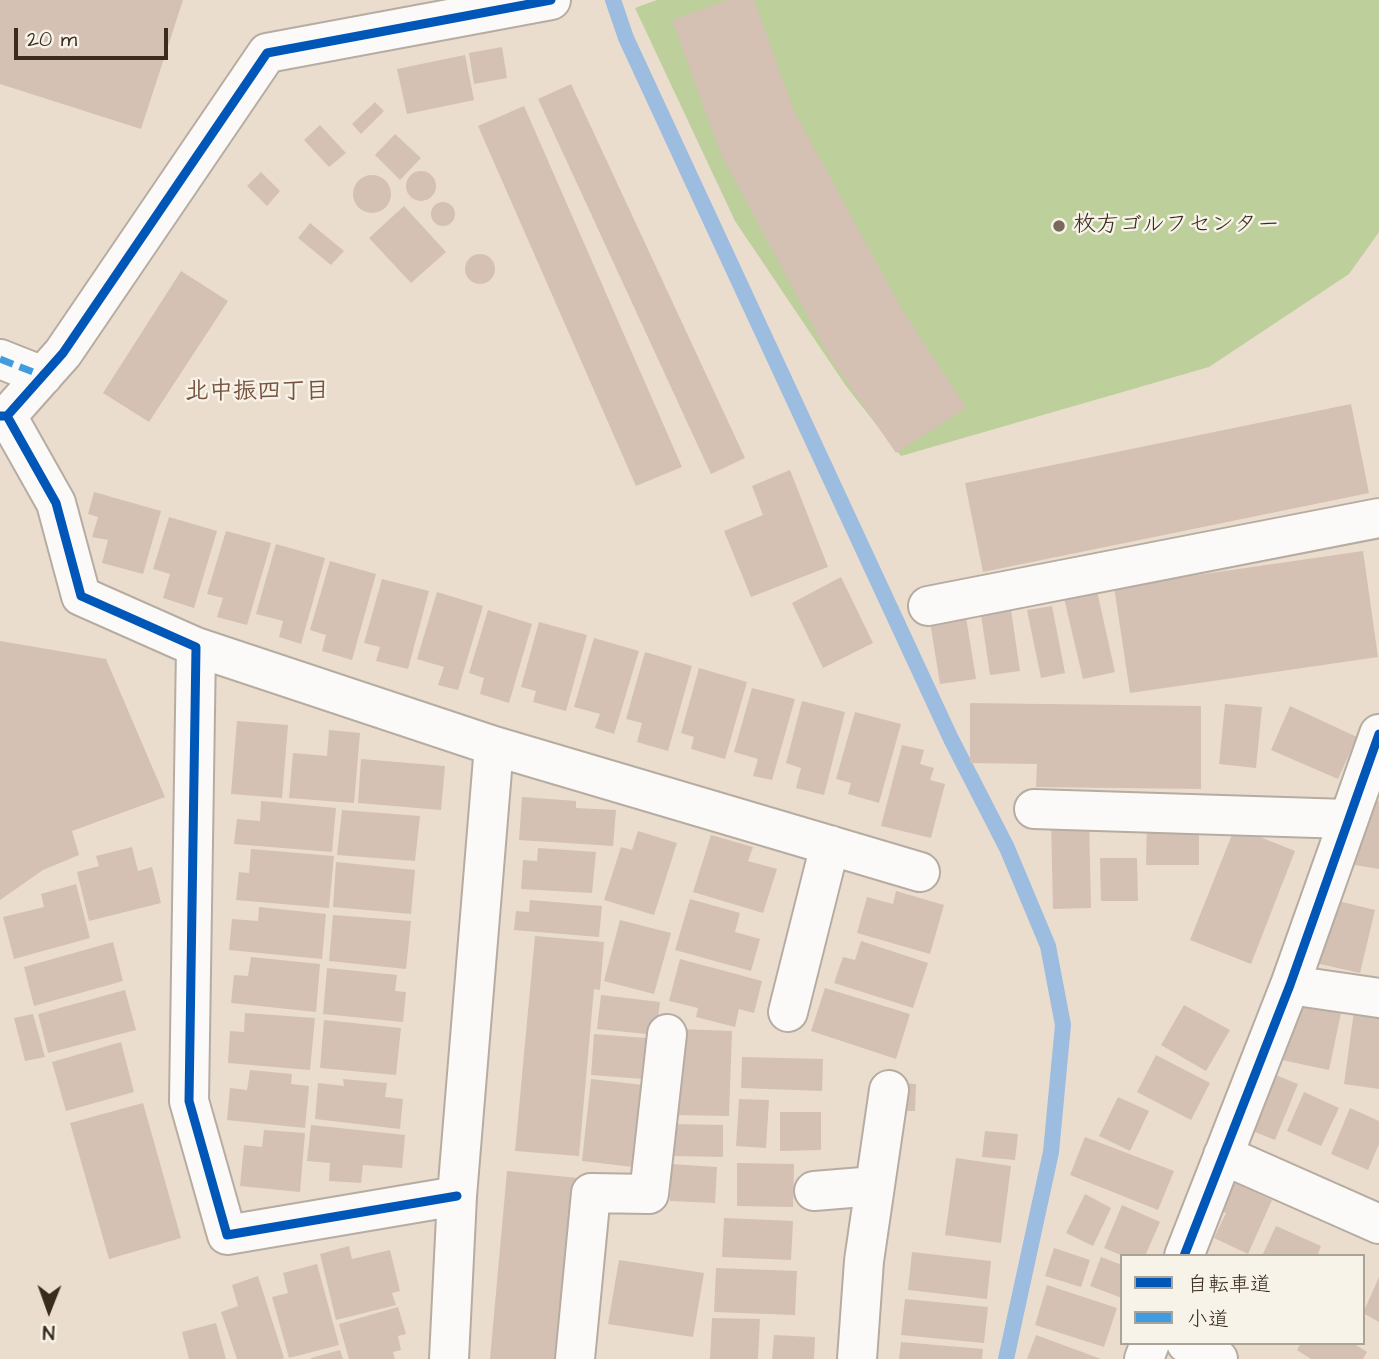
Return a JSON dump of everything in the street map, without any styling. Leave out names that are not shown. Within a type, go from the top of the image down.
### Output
[{"type":"street","points":[[551,0],[267,53],[63,353],[4,416],[56,503],[81,596],[196,647],[494,746],[920,872]]},
{"type":"street","points":[[0,359],[43,376]]},
{"type":"street","points":[[928,606],[1379,518]]},
{"type":"street","points":[[196,647],[189,1101],[227,1235],[457,1196]]},
{"type":"street","points":[[1185,1254],[1290,985],[1347,818],[1373,771],[1379,734]]},
{"type":"street","points":[[449,1359],[457,1196],[494,746]]},
{"type":"street","points":[[1034,809],[1347,818]]},
{"type":"street","points":[[788,1012],[830,845]]},
{"type":"street","points":[[1290,985],[1379,998]]},
{"type":"street","points":[[575,1359],[591,1193],[649,1194],[667,1034]]},
{"type":"street","points":[[857,1359],[864,1261],[889,1090]]},
{"type":"street","points":[[1223,1155],[1379,1224]]},
{"type":"street","points":[[814,1191],[875,1186]]},
{"type":"street","points":[[1190,1345],[1218,1359]]},
{"type":"green space","name":"枚方ゴルフセンター","points":[[657,0],[1379,0],[1379,232],[1349,274],[1209,367],[901,456],[846,386],[735,221],[635,8]]},
{"type":"building","points":[[0,0],[183,0],[141,129],[0,84]]},
{"type":"building","points":[[728,0],[754,0],[794,111],[901,308],[966,408],[896,453],[829,356],[721,154],[672,20]]},
{"type":"building","points":[[502,47],[507,78],[474,84],[469,53]]},
{"type":"building","points":[[465,55],[474,100],[407,114],[397,69]]},
{"type":"building","points":[[571,84],[745,458],[711,474],[538,99]]},
{"type":"building","points":[[375,102],[384,111],[361,134],[352,124]]},
{"type":"building","points":[[524,106],[682,467],[636,486],[478,126]]},
{"type":"building","points":[[320,125],[346,153],[329,167],[304,140]]},
{"type":"building","points":[[395,134],[421,158],[400,180],[375,155]]},
{"type":"building","points":[[421,171],[427,172],[435,180],[435,192],[427,200],[421,201],[415,200],[407,192],[406,186],[407,180],[415,172]]},
{"type":"building","points":[[261,172],[280,191],[267,206],[247,186]]},
{"type":"building","points":[[372,175],[385,181],[391,194],[385,207],[372,213],[359,207],[353,194],[359,181]]},
{"type":"building","points":[[443,202],[452,205],[455,214],[452,223],[443,226],[434,223],[431,214],[434,205]]},
{"type":"building","points":[[404,206],[446,252],[411,283],[369,238]]},
{"type":"building","points":[[310,223],[344,251],[331,265],[298,238]]},
{"type":"building","points":[[480,254],[491,258],[495,269],[491,280],[480,284],[469,280],[465,269],[469,258]]},
{"type":"building","points":[[181,271],[228,301],[149,422],[103,393]]},
{"type":"building","points":[[1351,404],[1369,493],[983,572],[965,483]]},
{"type":"building","points":[[790,470],[828,567],[751,597],[724,531],[763,515],[752,486]]},
{"type":"building","points":[[94,492],[161,511],[143,574],[102,563],[108,540],[92,537],[98,517],[88,514]]},
{"type":"building","points":[[169,517],[217,531],[194,608],[163,598],[170,574],[153,569]]},
{"type":"building","points":[[226,531],[271,543],[247,625],[217,617],[223,598],[207,594]]},
{"type":"building","points":[[276,544],[325,558],[301,644],[279,637],[283,621],[256,614]]},
{"type":"building","points":[[1363,551],[1378,657],[1130,693],[1114,587]]},
{"type":"building","points":[[330,561],[376,574],[352,660],[322,651],[326,635],[310,630]]},
{"type":"building","points":[[841,577],[873,643],[823,668],[792,603]]},
{"type":"building","points":[[382,579],[429,591],[408,669],[376,661],[380,647],[364,643]]},
{"type":"building","points":[[1097,591],[1115,672],[1083,679],[1064,598]]},
{"type":"building","points":[[437,592],[483,606],[458,690],[438,685],[444,667],[417,659]]},
{"type":"building","points":[[1052,606],[1065,673],[1041,678],[1027,610]]},
{"type":"building","points":[[488,610],[532,624],[509,703],[480,694],[484,678],[469,673]]},
{"type":"building","points":[[1011,610],[1020,671],[990,675],[981,615]]},
{"type":"building","points":[[966,617],[976,679],[940,684],[930,622]]},
{"type":"building","points":[[539,622],[587,635],[566,711],[533,702],[536,691],[521,687]]},
{"type":"building","points":[[594,638],[639,651],[614,734],[595,728],[600,714],[574,707]]},
{"type":"building","points":[[0,641],[106,659],[165,797],[72,831],[79,855],[43,870],[0,900]]},
{"type":"building","points":[[645,652],[692,666],[668,751],[637,742],[642,723],[626,719]]},
{"type":"building","points":[[699,668],[747,682],[725,759],[691,749],[694,737],[681,733]]},
{"type":"building","points":[[752,688],[795,699],[772,780],[753,776],[758,759],[734,752]]},
{"type":"building","points":[[802,701],[845,712],[824,795],[796,788],[801,768],[786,763]]},
{"type":"building","points":[[970,703],[1201,706],[1201,789],[1036,787],[1037,764],[970,763]]},
{"type":"building","points":[[1225,704],[1262,707],[1256,768],[1219,764]]},
{"type":"building","points":[[1290,706],[1357,737],[1338,779],[1271,750]]},
{"type":"building","points":[[855,712],[901,724],[879,803],[848,794],[851,783],[836,779]]},
{"type":"building","points":[[237,721],[288,725],[282,798],[231,794]]},
{"type":"building","points":[[329,730],[360,733],[354,803],[289,798],[293,753],[327,756]]},
{"type":"building","points":[[902,745],[924,750],[920,764],[934,768],[930,780],[945,784],[931,838],[881,826]]},
{"type":"building","points":[[361,759],[445,766],[441,810],[358,803]]},
{"type":"building","points":[[522,797],[576,801],[576,808],[616,810],[613,846],[519,840]]},
{"type":"building","points":[[1366,798],[1379,801],[1379,869],[1355,865]]},
{"type":"building","points":[[261,801],[336,808],[332,852],[234,844],[237,819],[260,821]]},
{"type":"building","points":[[342,810],[420,816],[415,861],[337,855]]},
{"type":"building","points":[[1089,819],[1091,908],[1053,909],[1051,820]]},
{"type":"building","points":[[1147,823],[1199,823],[1199,865],[1146,865]]},
{"type":"building","points":[[1235,827],[1295,851],[1251,964],[1190,940]]},
{"type":"building","points":[[638,831],[677,843],[654,915],[604,900],[621,847],[632,850]]},
{"type":"building","points":[[711,835],[753,847],[748,861],[777,869],[763,913],[693,892]]},
{"type":"building","points":[[132,847],[138,871],[152,867],[161,903],[89,921],[77,872],[99,866],[96,856]]},
{"type":"building","points":[[538,848],[596,852],[592,893],[521,889],[523,860],[537,861]]},
{"type":"building","points":[[251,849],[334,856],[329,908],[236,900],[239,872],[249,873]]},
{"type":"building","points":[[1100,858],[1137,858],[1138,901],[1101,901]]},
{"type":"building","points":[[336,862],[415,870],[411,914],[333,907]]},
{"type":"building","points":[[76,884],[90,938],[14,959],[3,917],[44,907],[41,894]]},
{"type":"building","points":[[896,891],[944,905],[930,954],[857,933],[867,897],[893,904]]},
{"type":"building","points":[[1326,898],[1375,910],[1360,973],[1311,962]]},
{"type":"building","points":[[690,899],[740,913],[735,932],[760,939],[751,971],[675,950]]},
{"type":"building","points":[[530,900],[602,906],[599,937],[514,930],[516,911],[529,912]]},
{"type":"building","points":[[259,907],[326,914],[322,959],[229,950],[232,919],[258,921]]},
{"type":"building","points":[[333,915],[411,921],[406,969],[329,961]]},
{"type":"building","points":[[620,920],[671,933],[654,994],[604,981]]},
{"type":"building","points":[[535,936],[604,942],[600,990],[594,989],[579,1156],[515,1151]]},
{"type":"building","points":[[861,941],[928,963],[913,1008],[834,983],[843,957],[855,960]]},
{"type":"building","points":[[113,942],[123,981],[34,1006],[24,967]]},
{"type":"building","points":[[251,957],[320,964],[316,1012],[231,1003],[234,975],[248,976]]},
{"type":"building","points":[[680,959],[762,981],[754,1013],[739,1009],[735,1027],[696,1017],[698,1008],[669,1001]]},
{"type":"building","points":[[327,968],[397,975],[395,991],[406,992],[403,1022],[323,1014]]},
{"type":"building","points":[[825,988],[910,1014],[896,1059],[811,1031]]},
{"type":"building","points":[[125,990],[136,1030],[48,1053],[38,1014]]},
{"type":"building","points":[[601,995],[660,1002],[656,1035],[597,1029]]},
{"type":"building","points":[[1289,1002],[1341,1013],[1329,1070],[1277,1059]]},
{"type":"building","points":[[1184,1005],[1230,1030],[1206,1071],[1161,1045]]},
{"type":"building","points":[[1354,1011],[1379,1015],[1379,1089],[1344,1084]]},
{"type":"building","points":[[245,1013],[315,1018],[310,1070],[228,1063],[230,1031],[244,1032]]},
{"type":"building","points":[[33,1014],[45,1057],[25,1061],[14,1018]]},
{"type":"building","points":[[324,1020],[401,1028],[396,1075],[320,1068]]},
{"type":"building","points":[[678,1029],[732,1031],[729,1116],[674,1115]]},
{"type":"building","points":[[594,1034],[659,1039],[656,1080],[591,1075]]},
{"type":"building","points":[[121,1042],[134,1092],[66,1111],[52,1062]]},
{"type":"building","points":[[1156,1055],[1210,1083],[1191,1120],[1137,1092]]},
{"type":"building","points":[[742,1057],[823,1059],[822,1091],[741,1088]]},
{"type":"building","points":[[250,1070],[292,1074],[291,1084],[309,1086],[305,1128],[227,1120],[230,1088],[247,1090]]},
{"type":"building","points":[[1263,1070],[1298,1084],[1275,1140],[1240,1126]]},
{"type":"building","points":[[343,1079],[387,1083],[385,1097],[403,1099],[400,1129],[315,1119],[318,1083],[344,1086]]},
{"type":"building","points":[[591,1079],[652,1086],[642,1168],[582,1161]]},
{"type":"building","points":[[899,1083],[916,1084],[915,1111],[898,1111]]},
{"type":"building","points":[[1304,1092],[1339,1108],[1321,1146],[1287,1131]]},
{"type":"building","points":[[1118,1097],[1149,1111],[1130,1151],[1099,1136]]},
{"type":"building","points":[[739,1099],[769,1100],[766,1148],[736,1146]]},
{"type":"building","points":[[143,1103],[181,1238],[109,1259],[70,1123]]},
{"type":"building","points":[[1350,1108],[1379,1121],[1379,1144],[1368,1170],[1331,1154]]},
{"type":"building","points":[[780,1112],[821,1112],[821,1150],[780,1151]]},
{"type":"building","points":[[674,1124],[723,1125],[723,1157],[673,1156]]},
{"type":"building","points":[[311,1125],[405,1135],[402,1168],[363,1165],[361,1183],[329,1181],[330,1163],[307,1161]]},
{"type":"building","points":[[264,1130],[305,1133],[300,1192],[240,1186],[244,1145],[262,1147]]},
{"type":"building","points":[[985,1131],[1018,1134],[1015,1160],[982,1157]]},
{"type":"building","points":[[1085,1137],[1174,1171],[1158,1210],[1070,1175]]},
{"type":"building","points":[[956,1158],[1011,1166],[1001,1243],[945,1235]]},
{"type":"building","points":[[737,1163],[794,1164],[793,1207],[737,1206]]},
{"type":"building","points":[[672,1164],[717,1167],[715,1203],[670,1201]]},
{"type":"building","points":[[507,1171],[578,1178],[561,1359],[490,1359]]},
{"type":"building","points":[[1219,1175],[1272,1200],[1248,1254],[1214,1238],[1226,1213],[1205,1204]]},
{"type":"building","points":[[1085,1194],[1111,1208],[1093,1246],[1066,1233]]},
{"type":"building","points":[[1122,1205],[1160,1222],[1146,1254],[1120,1255],[1104,1248]]},
{"type":"building","points":[[724,1218],[793,1221],[791,1260],[722,1257]]},
{"type":"building","points":[[1276,1226],[1321,1246],[1318,1254],[1263,1254]]},
{"type":"building","points":[[349,1246],[352,1259],[390,1250],[400,1291],[392,1293],[396,1305],[336,1320],[320,1254]]},
{"type":"building","points":[[1054,1248],[1090,1260],[1081,1287],[1045,1276]]},
{"type":"building","points":[[912,1252],[991,1261],[987,1299],[908,1290]]},
{"type":"building","points":[[1101,1257],[1120,1264],[1120,1297],[1090,1286]]},
{"type":"building","points":[[619,1260],[704,1273],[693,1337],[608,1324]]},
{"type":"building","points":[[317,1264],[339,1345],[289,1358],[272,1297],[288,1293],[283,1273]]},
{"type":"building","points":[[716,1268],[797,1271],[795,1315],[714,1312]]},
{"type":"building","points":[[258,1276],[284,1358],[281,1359],[237,1359],[221,1312],[238,1306],[232,1285]]},
{"type":"building","points":[[1379,1277],[1379,1322],[1365,1314]]},
{"type":"building","points":[[1047,1285],[1117,1308],[1104,1347],[1035,1325]]},
{"type":"building","points":[[905,1299],[988,1307],[984,1343],[901,1335]]},
{"type":"building","points":[[398,1307],[406,1334],[398,1336],[401,1350],[393,1352],[395,1359],[349,1359],[339,1324]]},
{"type":"building","points":[[712,1318],[760,1319],[758,1359],[710,1359]]},
{"type":"building","points":[[216,1323],[226,1359],[189,1359],[182,1332]]},
{"type":"building","points":[[774,1335],[815,1337],[814,1359],[772,1359]]},
{"type":"building","points":[[1036,1335],[1101,1359],[1027,1359]]},
{"type":"building","points":[[901,1342],[983,1349],[982,1359],[899,1359]]},
{"type":"building","points":[[1300,1345],[1356,1345],[1367,1352],[1363,1359],[1311,1359],[1297,1350]]},
{"type":"building","points":[[340,1350],[343,1359],[311,1359],[311,1358]]},
{"type":"waterway","points":[[613,0],[626,38],[951,739],[1007,848],[1048,946],[1063,1025],[1051,1152],[1006,1359]]},
{"type":"marked path","points":[[0,359],[43,376]]},
{"type":"cycle path","points":[[0,416],[7,416],[63,353],[267,53],[551,0]]},
{"type":"cycle path","points":[[7,416],[56,503],[81,596],[196,647],[189,1101],[227,1235],[457,1196]]},
{"type":"cycle path","points":[[1185,1254],[1290,985],[1379,734]]},
{"type":"place","name":"枚方ゴルフセンター","points":[[1059,226]]},
{"type":"district","name":"北中振四丁目","points":[[257,393]]}]
